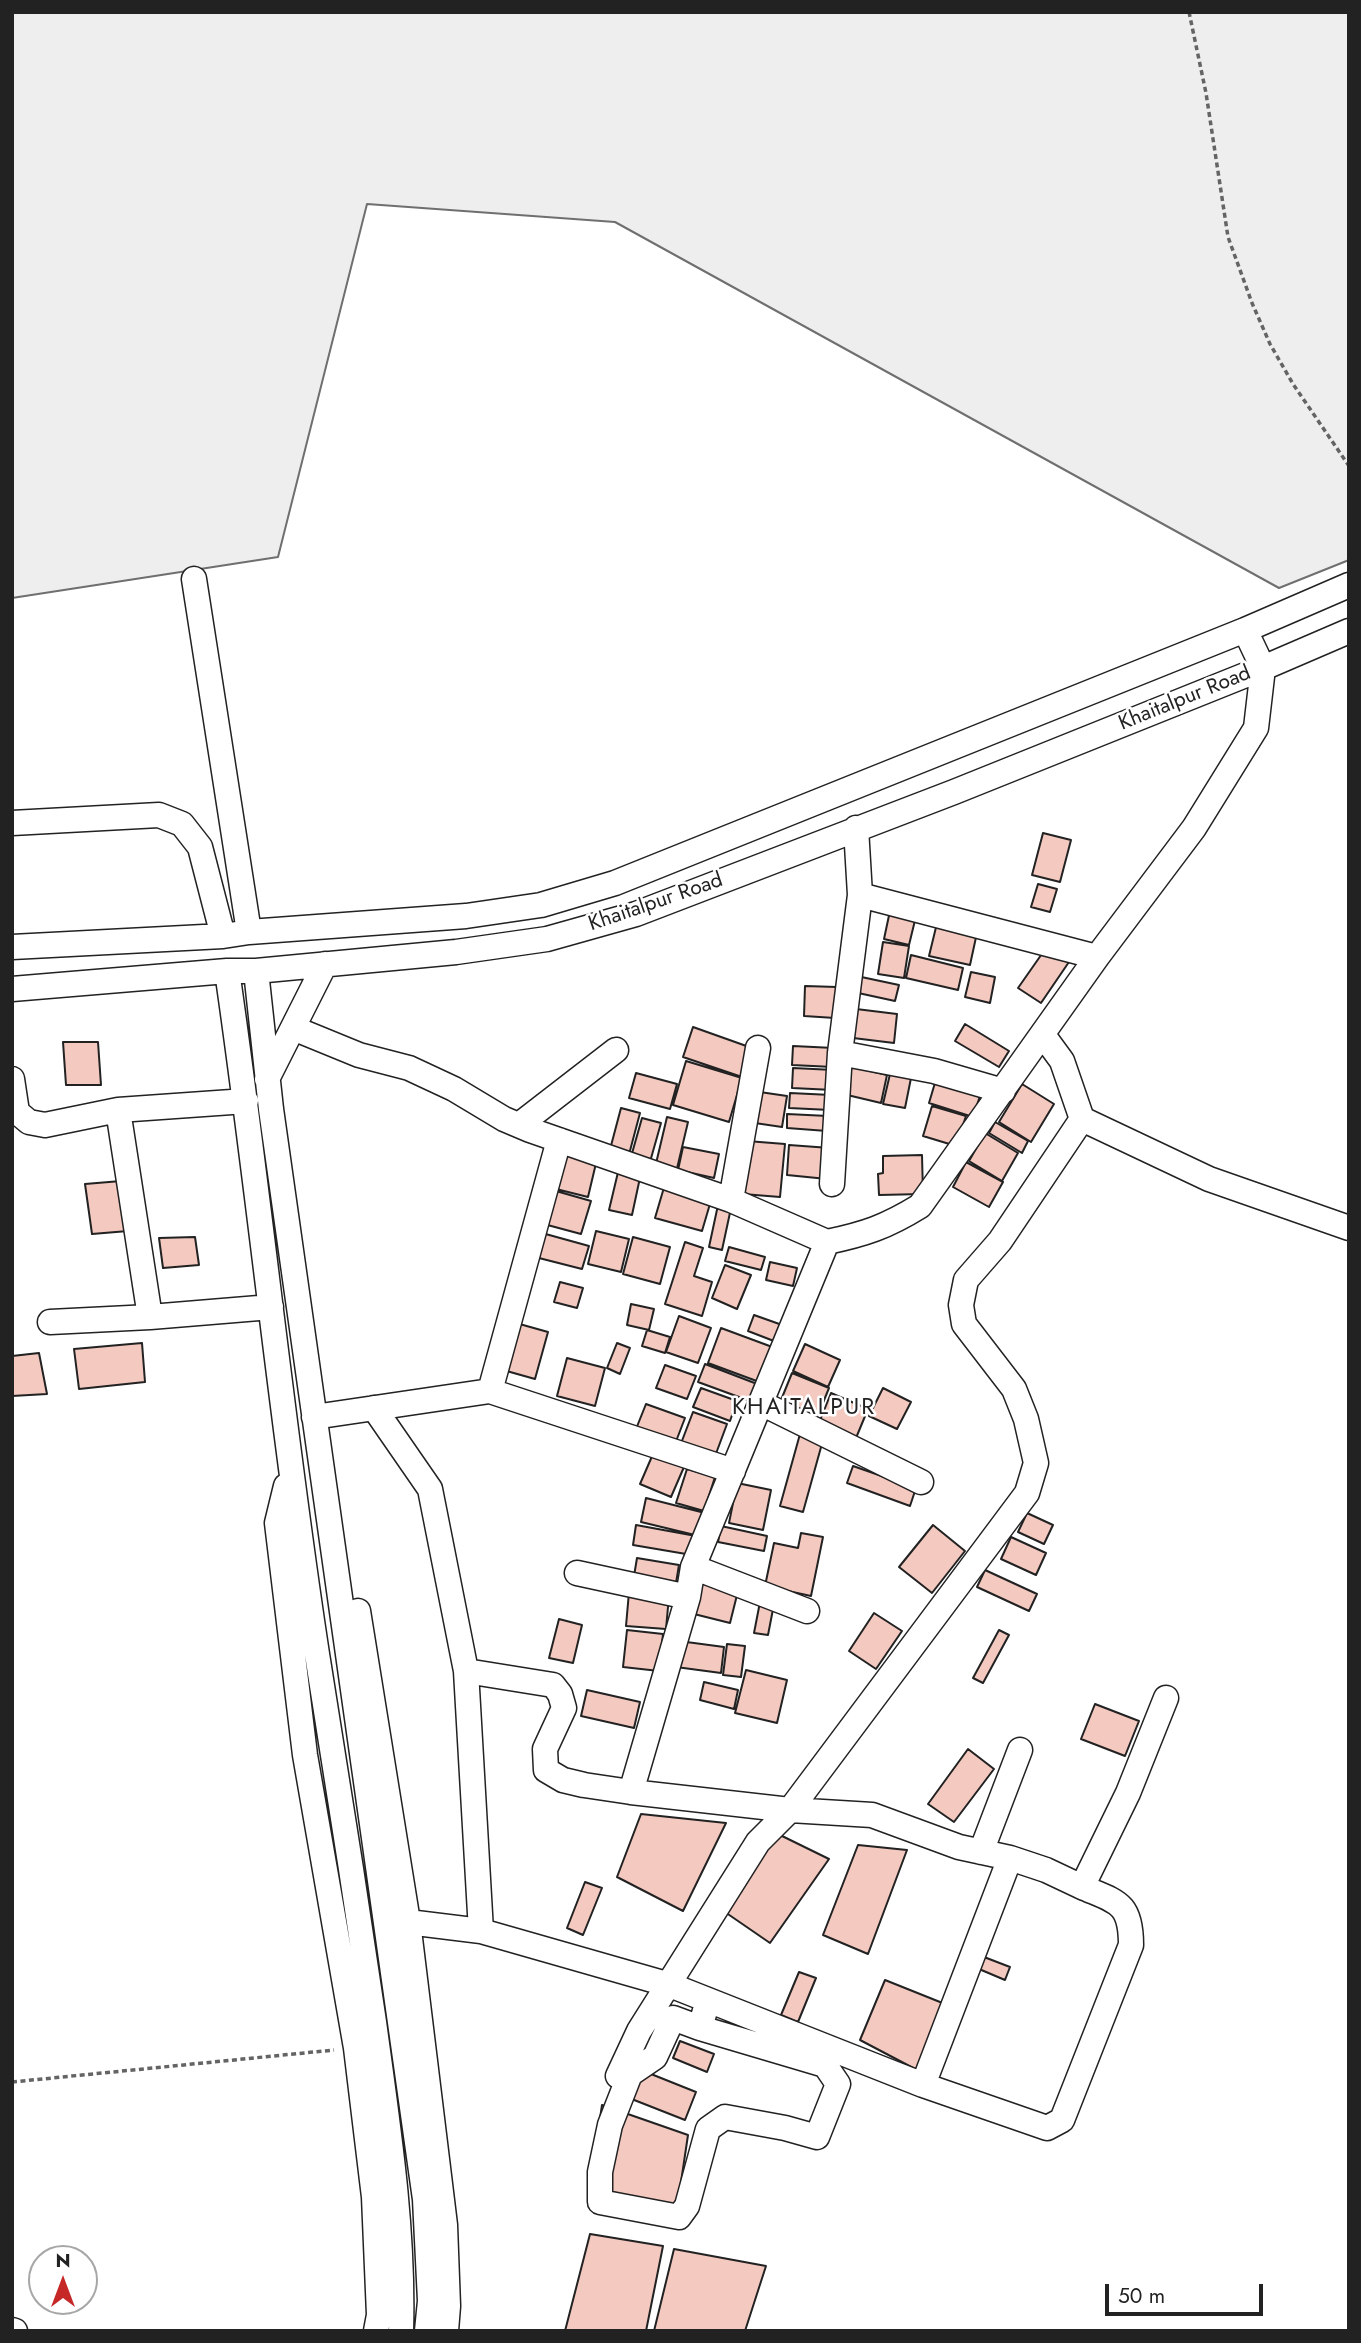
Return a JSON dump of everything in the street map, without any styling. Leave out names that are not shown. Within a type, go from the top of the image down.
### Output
[{"type":"street","points":[[194,579],[249,932]]},
{"type":"street","name":"Khaitalpur Road","points":[[12,947],[223,936],[466,916],[541,905],[640,873],[1245,630],[1349,585]]},
{"type":"street","points":[[293,1028],[359,1055],[409,1068],[454,1089],[504,1119],[731,1200],[827,1242],[867,1234],[920,1206],[1097,957],[1194,828],[1256,728],[1263,668],[1245,630]]},
{"type":"street","name":"Khaitalpur Road","points":[[12,989],[227,971],[256,971],[456,952],[547,939],[636,914],[954,792],[1349,631]]},
{"type":"street","points":[[12,823],[159,815],[182,824],[200,848],[223,936]]},
{"type":"street","points":[[832,1184],[840,1053],[860,895],[856,828]]},
{"type":"street","points":[[860,895],[1097,957]]},
{"type":"street","points":[[267,1079],[325,964]]},
{"type":"street","points":[[227,971],[246,1101],[297,1526],[356,1902],[394,2173],[403,2274],[401,2331]]},
{"type":"street","points":[[256,971],[267,1079],[425,2199],[430,2301],[427,2331]]},
{"type":"street","points":[[1043,1035],[1062,1061],[1082,1119],[1209,1179],[1349,1228]]},
{"type":"street","points":[[731,1200],[758,1048]]},
{"type":"street","points":[[519,1125],[616,1050]]},
{"type":"street","points":[[840,1053],[934,1071],[1003,1091]]},
{"type":"street","points":[[12,1079],[18,1112],[29,1122],[45,1125],[118,1110],[246,1101]]},
{"type":"street","points":[[118,1110],[150,1317]]},
{"type":"street","points":[[618,2076],[639,2031],[758,1842],[790,1810],[1027,1493],[1036,1463],[1026,1419],[1014,1389],[964,1324],[961,1305],[966,1280],[1000,1241],[1082,1119]]},
{"type":"street","points":[[489,1391],[559,1140]]},
{"type":"street","points":[[631,1793],[688,1597],[693,1567],[827,1242]]},
{"type":"street","points":[[50,1322],[271,1307]]},
{"type":"street","points":[[314,1417],[489,1391],[733,1471]]},
{"type":"street","points":[[761,1403],[921,1482]]},
{"type":"street","points":[[374,1408],[430,1489],[466,1671],[481,1931]]},
{"type":"street","points":[[314,1417],[339,1486],[408,1922],[445,2225],[448,2306],[446,2331]]},
{"type":"street","points":[[290,1467],[278,1523],[305,1755],[356,2048],[374,2197],[379,2315],[376,2331]]},
{"type":"street","points":[[693,1567],[807,1611]]},
{"type":"street","points":[[577,1573],[688,1597]]},
{"type":"street","points":[[408,1922],[481,1931],[670,1985],[923,2085],[1047,2128],[1062,2120],[1131,1945],[1131,1923],[1119,1903],[1046,1870],[1010,1858],[959,1847],[872,1815],[790,1810],[631,1793],[563,1780],[546,1770],[545,1749],[564,1708],[560,1694],[553,1685],[466,1671]]},
{"type":"street","points":[[1082,1887],[1128,1793],[1166,1698]]},
{"type":"street","points":[[981,1852],[1020,1750]]},
{"type":"street","points":[[923,2085],[1010,1858]]},
{"type":"street","points":[[700,2028],[708,2000]]},
{"type":"street","points":[[673,2018],[700,2028],[825,2065],[838,2084],[817,2137],[725,2116],[708,2129],[687,2206],[679,2217],[600,2202],[600,2172],[610,2125],[630,2074],[655,2057],[673,2018]]},
{"type":"path","points":[[1189,12],[1206,93],[1224,223],[1235,258],[1270,344],[1293,384],[1349,466]]},
{"type":"path","points":[[12,2082],[356,2048]]},
{"type":"shaded area","points":[[12,12],[1349,12],[1349,560],[1279,588],[615,222],[367,204],[278,557],[12,598]]},
{"type":"building","points":[[1043,833],[1071,840],[1060,882],[1032,875]]},
{"type":"building","points":[[1038,884],[1057,889],[1050,912],[1031,907]]},
{"type":"building","points":[[891,906],[917,912],[909,945],[884,939]]},
{"type":"building","points":[[938,919],[978,928],[970,965],[929,956]]},
{"type":"building","points":[[883,942],[909,946],[904,978],[878,974]]},
{"type":"building","points":[[1046,948],[1071,959],[1041,1003],[1018,988]]},
{"type":"building","points":[[911,955],[963,968],[958,990],[906,978]]},
{"type":"building","points":[[971,972],[995,977],[990,1003],[965,997]]},
{"type":"building","points":[[852,975],[899,985],[895,1001],[849,991]]},
{"type":"building","points":[[805,986],[837,987],[835,1018],[804,1016]]},
{"type":"building","points":[[848,1008],[897,1014],[894,1043],[845,1037]]},
{"type":"building","points":[[965,1024],[1009,1051],[999,1067],[955,1041]]},
{"type":"building","points":[[693,1027],[752,1048],[742,1077],[683,1057]]},
{"type":"building","points":[[63,1042],[98,1042],[101,1085],[66,1085]]},
{"type":"building","points":[[793,1046],[834,1048],[833,1067],[792,1065]]},
{"type":"building","points":[[686,1061],[742,1078],[729,1122],[673,1105]]},
{"type":"building","points":[[850,1066],[887,1075],[881,1103],[843,1094]]},
{"type":"building","points":[[793,1068],[834,1070],[833,1090],[792,1088]]},
{"type":"building","points":[[636,1073],[677,1084],[670,1109],[629,1098]]},
{"type":"building","points":[[890,1074],[911,1078],[905,1108],[883,1104]]},
{"type":"building","points":[[937,1076],[982,1090],[973,1117],[929,1103]]},
{"type":"building","points":[[1022,1084],[1054,1104],[1031,1142],[999,1122]]},
{"type":"building","points":[[753,1091],[787,1096],[782,1127],[748,1122]]},
{"type":"building","points":[[790,1093],[831,1095],[830,1110],[789,1108]]},
{"type":"building","points":[[932,1106],[966,1116],[956,1146],[923,1136]]},
{"type":"building","points":[[621,1108],[640,1113],[627,1162],[608,1157]]},
{"type":"building","points":[[787,1114],[828,1116],[827,1131],[787,1128]]},
{"type":"building","points":[[667,1117],[688,1122],[675,1177],[654,1172]]},
{"type":"building","points":[[642,1118],[661,1123],[648,1169],[629,1164]]},
{"type":"building","points":[[995,1122],[1028,1141],[1022,1153],[989,1133]]},
{"type":"building","points":[[985,1133],[1018,1153],[1002,1181],[969,1161]]},
{"type":"building","points":[[747,1141],[785,1144],[780,1197],[743,1194]]},
{"type":"building","points":[[789,1145],[830,1148],[827,1179],[787,1175]]},
{"type":"building","points":[[683,1147],[719,1154],[714,1178],[678,1170]]},
{"type":"building","points":[[561,1151],[597,1159],[588,1197],[552,1188]]},
{"type":"building","points":[[922,1155],[923,1194],[879,1195],[878,1174],[883,1173],[883,1156]]},
{"type":"building","points":[[966,1162],[1003,1182],[989,1207],[953,1187]]},
{"type":"building","points":[[619,1168],[641,1173],[632,1215],[609,1210]]},
{"type":"building","points":[[121,1181],[128,1231],[92,1234],[85,1184]]},
{"type":"building","points":[[665,1184],[712,1197],[702,1231],[655,1218]]},
{"type":"building","points":[[549,1189],[591,1201],[581,1234],[540,1223]]},
{"type":"building","points":[[718,1205],[731,1208],[722,1250],[709,1247]]},
{"type":"building","points":[[596,1231],[629,1239],[621,1272],[588,1264]]},
{"type":"building","points":[[542,1233],[589,1246],[582,1269],[535,1257]]},
{"type":"building","points":[[195,1237],[199,1265],[163,1268],[159,1238]]},
{"type":"building","points":[[633,1237],[670,1247],[660,1284],[623,1274]]},
{"type":"building","points":[[685,1242],[703,1248],[694,1276],[712,1282],[702,1316],[665,1304]]},
{"type":"building","points":[[729,1247],[765,1257],[761,1270],[725,1261]]},
{"type":"building","points":[[770,1262],[797,1268],[793,1286],[766,1280]]},
{"type":"building","points":[[725,1265],[751,1275],[737,1309],[712,1298]]},
{"type":"building","points":[[560,1282],[583,1288],[577,1308],[554,1302]]},
{"type":"building","points":[[631,1304],[654,1309],[649,1330],[627,1325]]},
{"type":"building","points":[[754,1315],[785,1326],[779,1343],[748,1331]]},
{"type":"building","points":[[679,1316],[711,1328],[698,1363],[666,1352]]},
{"type":"building","points":[[516,1323],[548,1332],[535,1379],[503,1370]]},
{"type":"building","points":[[721,1328],[775,1348],[762,1383],[708,1363]]},
{"type":"building","points":[[647,1330],[670,1337],[665,1353],[642,1346]]},
{"type":"building","points":[[142,1343],[145,1382],[79,1389],[74,1349]]},
{"type":"building","points":[[617,1343],[630,1348],[620,1374],[607,1368]]},
{"type":"building","points":[[805,1344],[840,1360],[828,1387],[793,1371]]},
{"type":"building","points":[[39,1353],[47,1394],[12,1396],[12,1356]]},
{"type":"building","points":[[567,1358],[605,1368],[595,1406],[557,1396]]},
{"type":"building","points":[[705,1364],[765,1387],[758,1404],[698,1382]]},
{"type":"building","points":[[665,1365],[696,1376],[687,1399],[656,1388]]},
{"type":"building","points":[[792,1373],[829,1388],[816,1420],[779,1405]]},
{"type":"building","points":[[701,1388],[737,1401],[730,1421],[693,1407]]},
{"type":"building","points":[[883,1388],[911,1402],[897,1429],[869,1416]]},
{"type":"building","points":[[831,1393],[868,1409],[856,1438],[819,1423]]},
{"type":"building","points":[[646,1404],[685,1418],[675,1444],[636,1429]]},
{"type":"building","points":[[693,1412],[727,1424],[714,1459],[680,1446]]},
{"type":"building","points":[[800,1434],[823,1440],[803,1512],[780,1506]]},
{"type":"building","points":[[653,1454],[684,1467],[671,1497],[640,1484]]},
{"type":"building","points":[[853,1466],[916,1488],[910,1506],[847,1483]]},
{"type":"building","points":[[687,1469],[715,1477],[704,1511],[676,1503]]},
{"type":"building","points":[[737,1483],[771,1490],[763,1530],[729,1523]]},
{"type":"building","points":[[646,1498],[705,1513],[699,1536],[641,1522]]},
{"type":"building","points":[[1027,1513],[1053,1525],[1044,1544],[1018,1532]]},
{"type":"building","points":[[636,1525],[696,1536],[692,1555],[633,1545]]},
{"type":"building","points":[[933,1525],[965,1551],[932,1593],[899,1567]]},
{"type":"building","points":[[721,1526],[767,1536],[764,1551],[718,1542]]},
{"type":"building","points":[[801,1533],[823,1537],[811,1596],[765,1586],[774,1543],[798,1548]]},
{"type":"building","points":[[1011,1537],[1046,1553],[1036,1575],[1001,1559]]},
{"type":"building","points":[[637,1558],[679,1565],[676,1583],[634,1576]]},
{"type":"building","points":[[985,1570],[1037,1594],[1029,1611],[977,1587]]},
{"type":"building","points":[[702,1582],[738,1591],[730,1623],[694,1614]]},
{"type":"building","points":[[629,1592],[669,1596],[666,1629],[626,1626]]},
{"type":"building","points":[[760,1602],[774,1604],[768,1635],[754,1633]]},
{"type":"building","points":[[874,1613],[902,1631],[876,1669],[849,1651]]},
{"type":"building","points":[[559,1619],[582,1625],[573,1663],[549,1658]]},
{"type":"building","points":[[627,1630],[663,1634],[659,1671],[623,1667]]},
{"type":"building","points":[[999,1630],[1009,1635],[983,1683],[973,1678]]},
{"type":"building","points":[[679,1641],[724,1647],[721,1673],[676,1667]]},
{"type":"building","points":[[727,1644],[745,1646],[741,1677],[723,1675]]},
{"type":"building","points":[[746,1670],[787,1680],[777,1723],[735,1713]]},
{"type":"building","points":[[704,1682],[738,1690],[734,1709],[700,1700]]},
{"type":"building","points":[[587,1690],[640,1702],[634,1728],[581,1716]]},
{"type":"building","points":[[1095,1704],[1139,1721],[1125,1756],[1081,1739]]},
{"type":"building","points":[[968,1749],[994,1769],[954,1822],[928,1804]]},
{"type":"building","points":[[641,1814],[726,1823],[683,1911],[617,1877]]},
{"type":"building","points":[[778,1834],[829,1859],[770,1943],[722,1910]]},
{"type":"building","points":[[858,1845],[907,1850],[868,1954],[823,1935]]},
{"type":"building","points":[[585,1882],[602,1888],[583,1935],[567,1928]]},
{"type":"building","points":[[984,1957],[1010,1967],[1005,1980],[979,1969]]},
{"type":"building","points":[[799,1972],[816,1978],[798,2022],[781,2015]]},
{"type":"building","points":[[885,1980],[945,2004],[917,2070],[860,2040]]},
{"type":"building","points":[[680,2041],[714,2054],[707,2072],[673,2058]]},
{"type":"building","points":[[636,2068],[696,2092],[685,2120],[624,2096]]},
{"type":"building","points":[[602,2105],[688,2135],[677,2209],[590,2186]]},
{"type":"building","points":[[590,2234],[663,2246],[646,2331],[565,2331]]},
{"type":"building","points":[[674,2249],[766,2266],[745,2331],[654,2331]]},
{"type":"district","name":"KHAITALPUR","points":[[804,1408]]}]
